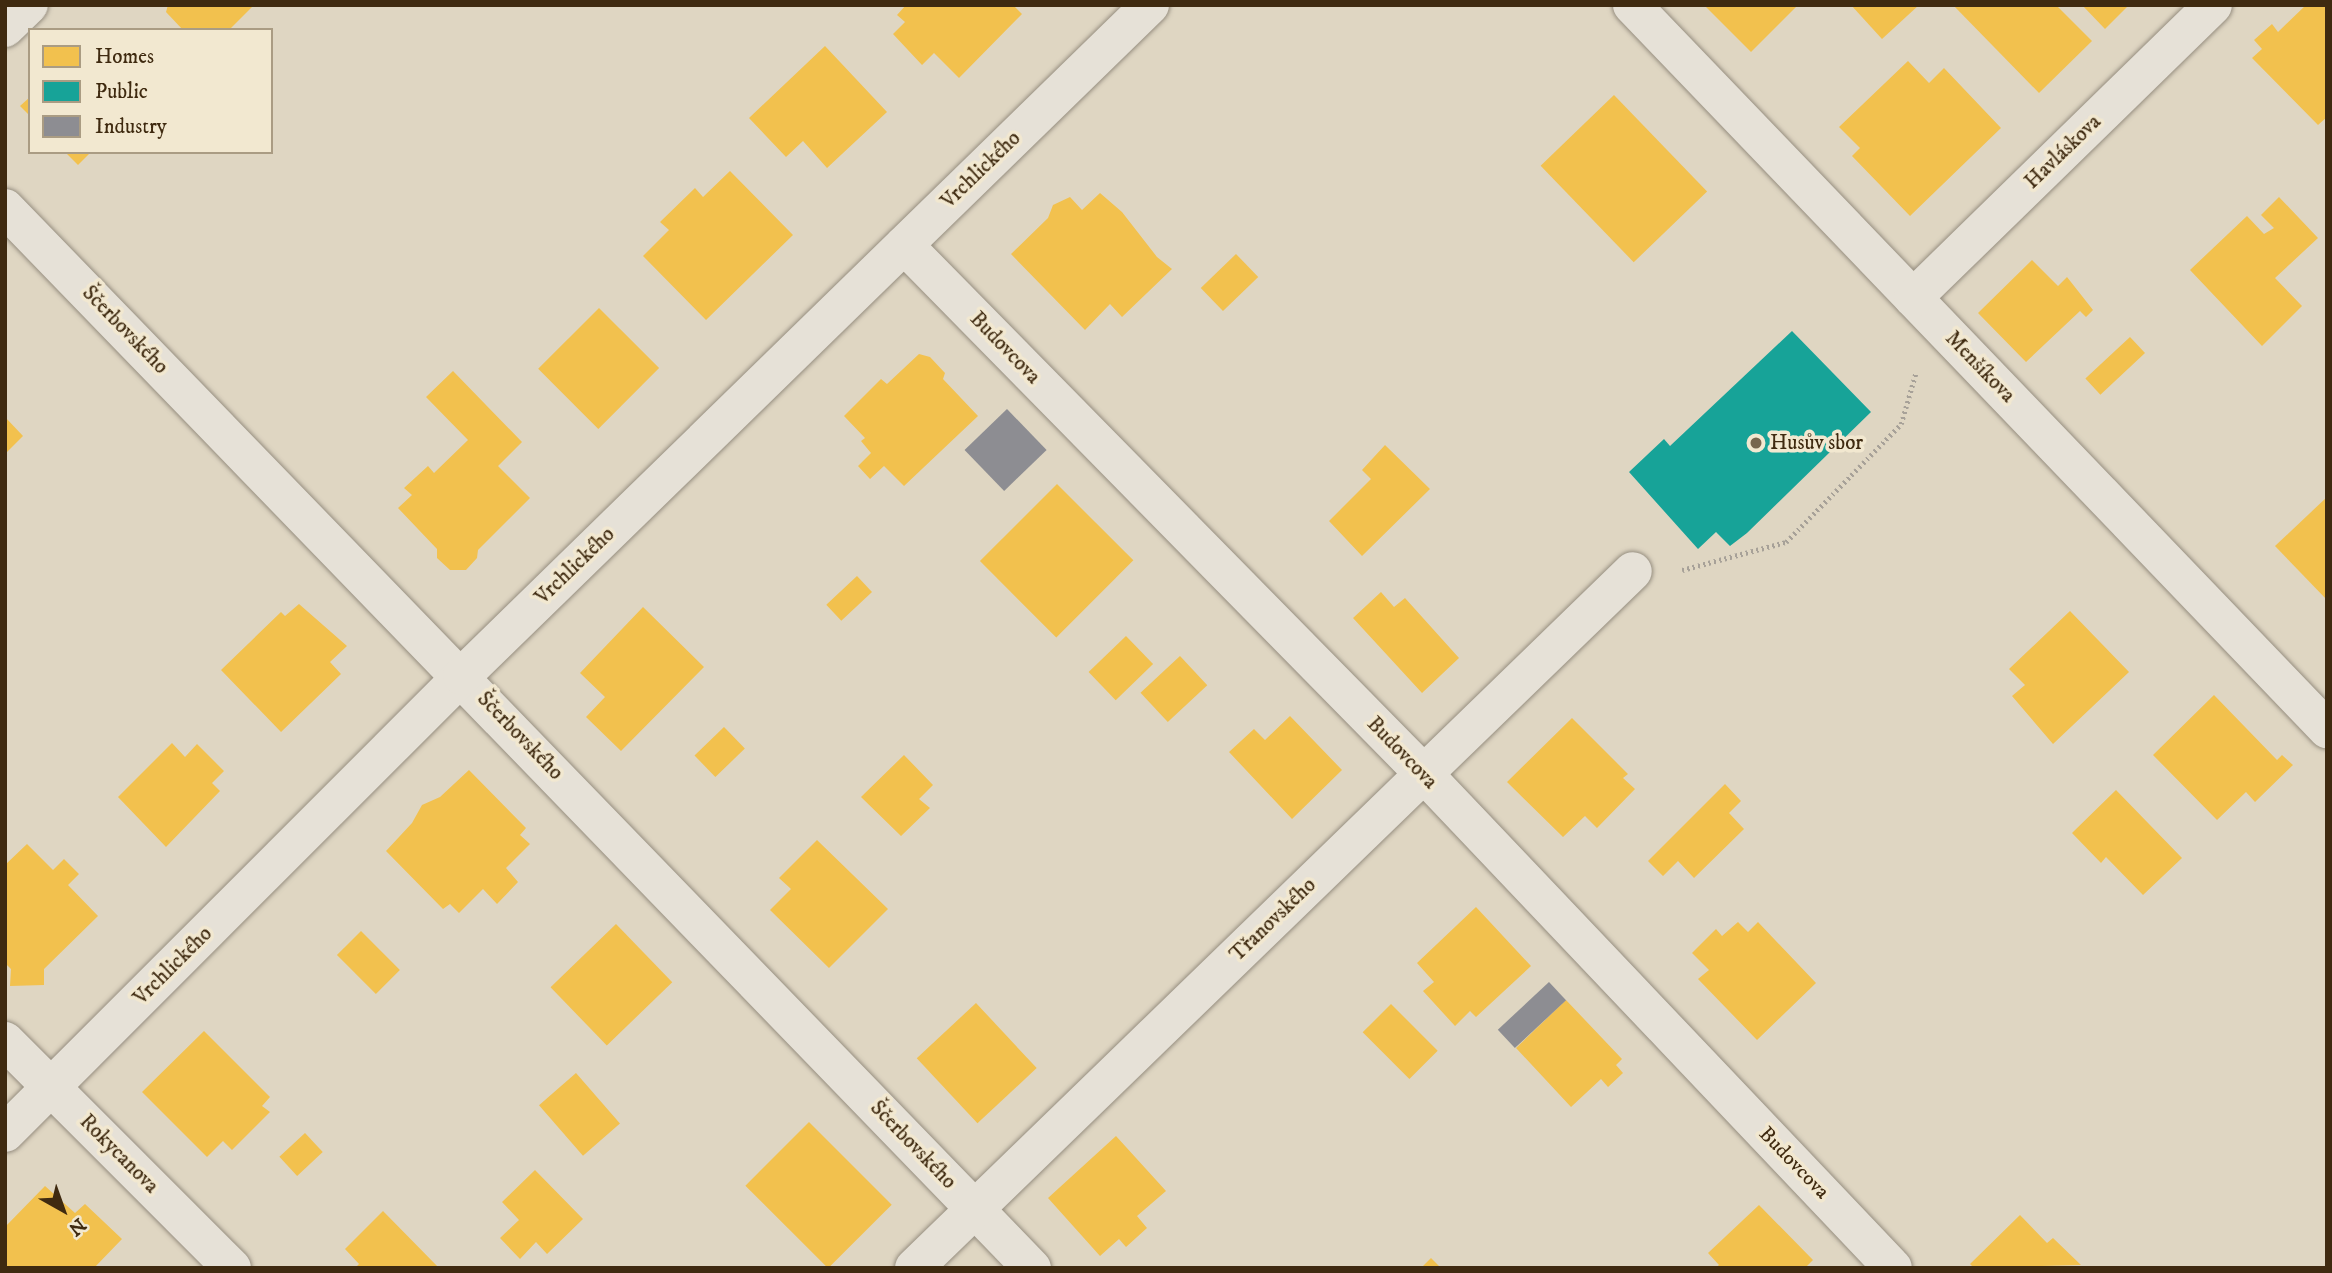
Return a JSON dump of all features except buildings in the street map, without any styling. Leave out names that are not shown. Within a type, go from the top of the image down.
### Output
[{"type":"street","points":[[5,28],[29,5]]},
{"type":"street","name":"Vrchlického","points":[[5,1133],[462,676],[1150,5]]},
{"type":"street","name":"Menšíkova","points":[[1632,5],[2327,729]]},
{"type":"street","name":"Havláskova","points":[[1922,308],[2213,5]]},
{"type":"street","name":"Ščerbovského","points":[[5,208],[462,676],[1032,1268]]},
{"type":"street","name":"Budovcova","points":[[904,245],[1424,774],[1893,1268]]},
{"type":"street","name":"Třanovského","points":[[914,1268],[1633,571]]},
{"type":"street","name":"Rokycanova","points":[[5,1041],[232,1268]]},
{"type":"path","points":[[1633,571],[1664,575],[1786,542],[1901,424],[1922,308]]},
{"type":"place","name":"Husův sbor","points":[[1756,443]]}]
